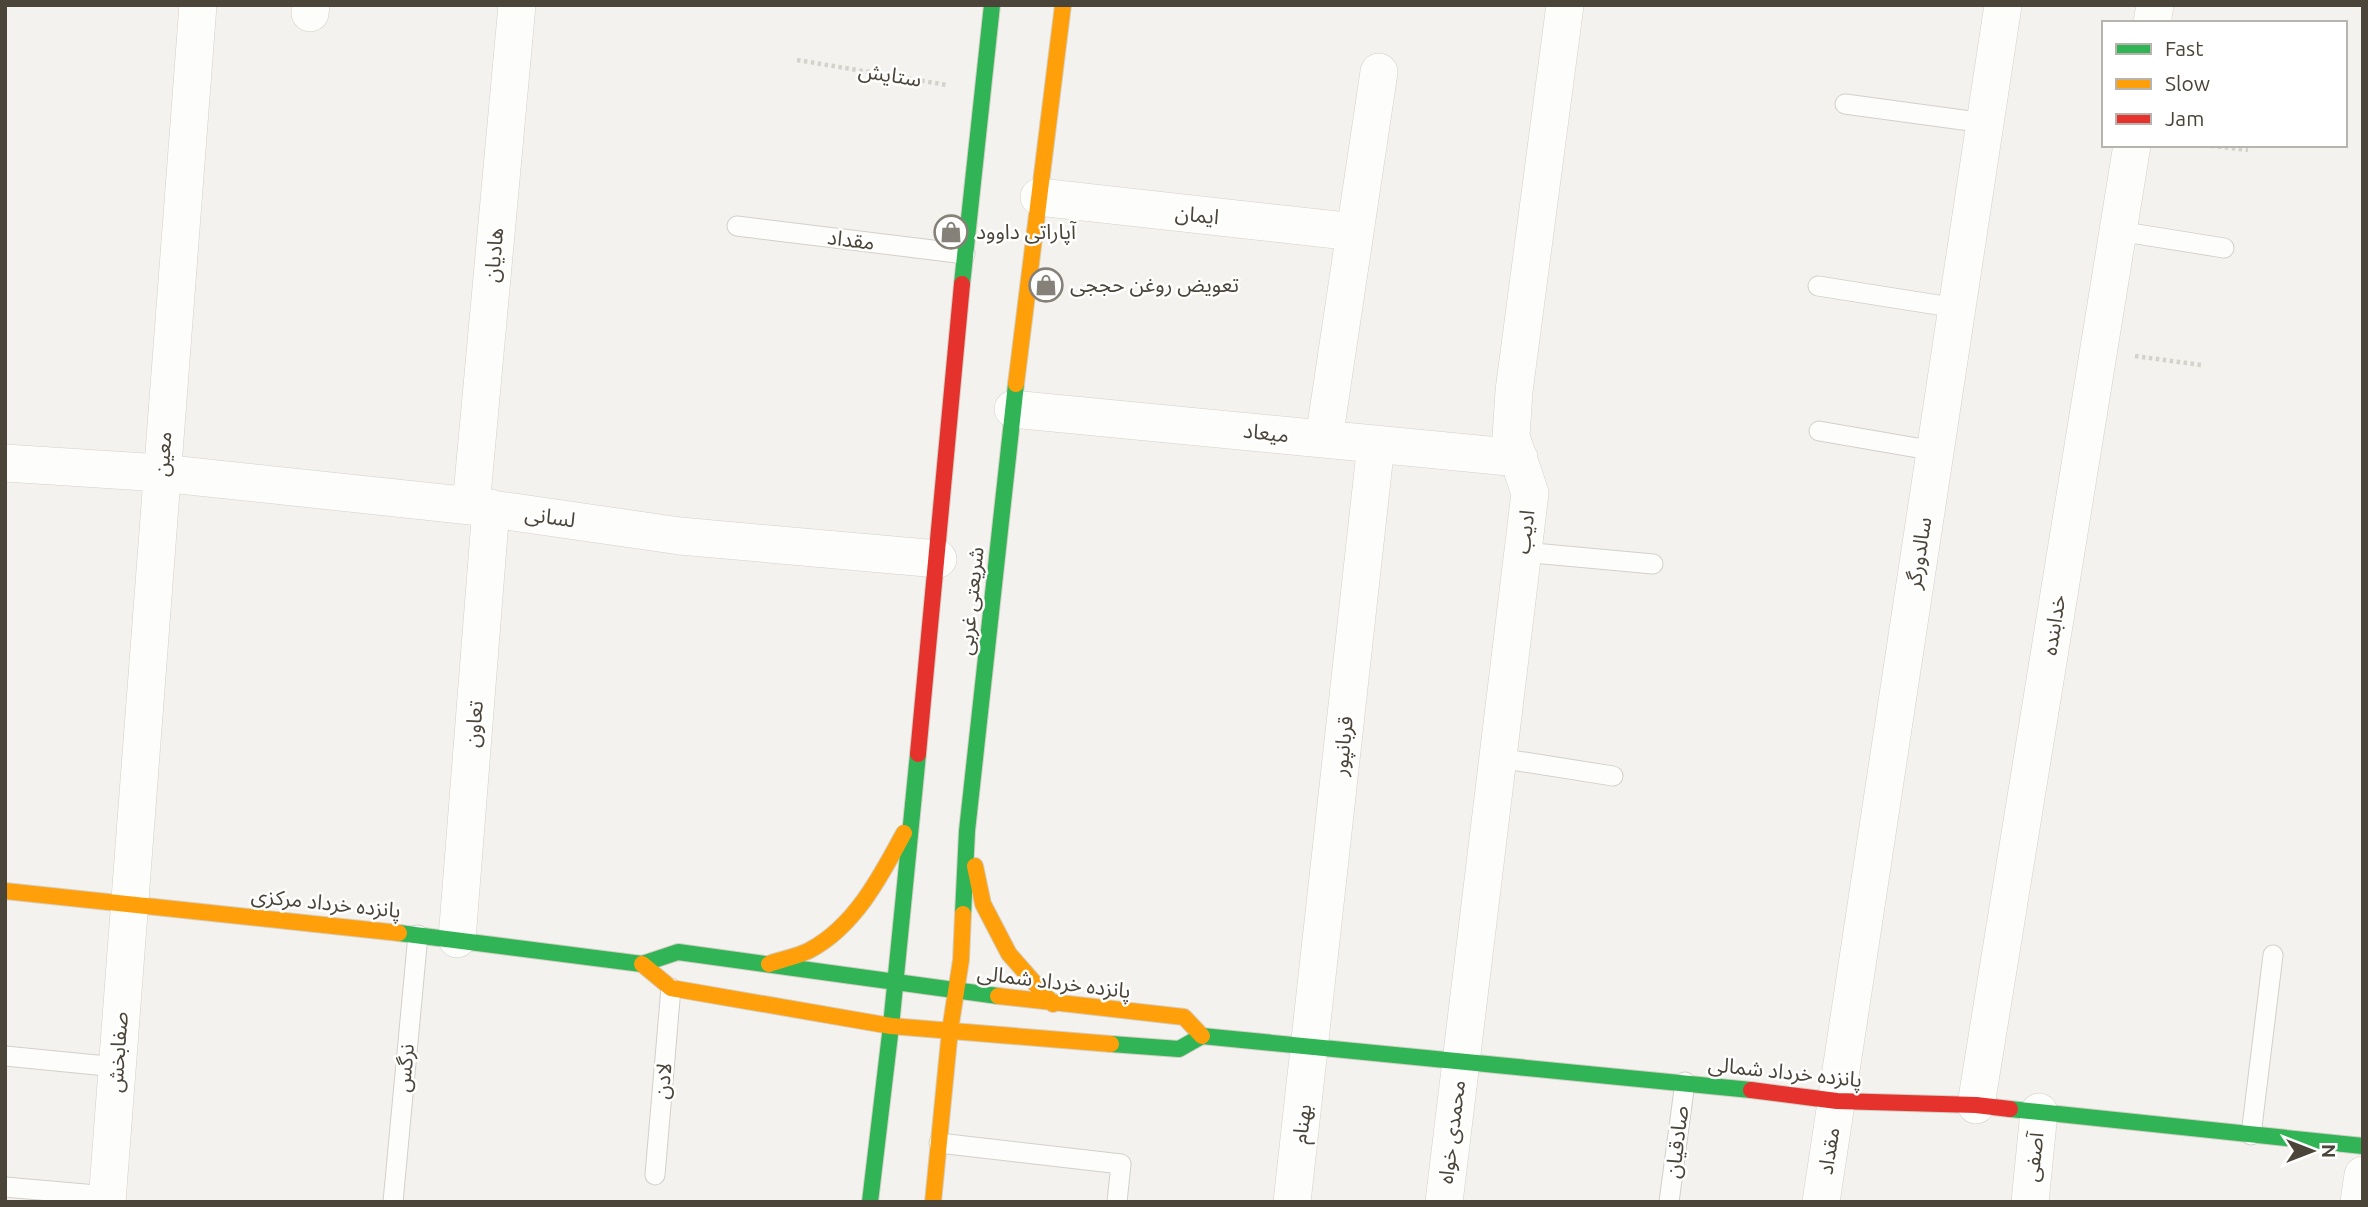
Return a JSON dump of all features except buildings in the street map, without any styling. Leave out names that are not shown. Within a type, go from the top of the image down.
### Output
[{"type":"street","name":"معین","points":[[130,902],[198,5]]},
{"type":"street","name":"هادیان","points":[[481,507],[517,5]]},
{"type":"street","name":"شریعتی غربی","points":[[870,1202],[891,1026],[938,559],[965,254],[992,5]]},
{"type":"street","name":"شریعتی غربی","points":[[933,1202],[950,1030],[961,960],[967,831],[1013,409],[1063,5]]},
{"type":"street","name":"ادیب","points":[[1460,1062],[1530,493],[1511,437],[1514,391],[1565,5]]},
{"type":"street","name":"سالدورگر","points":[[1837,1101],[2003,5]]},
{"type":"street","points":[[1324,439],[1379,72]]},
{"type":"street","name":"خدابنده","points":[[1976,1105],[2132,147]]},
{"type":"street","name":"ایمان","points":[[1039,197],[1355,232]]},
{"type":"street","name":"میعاد","points":[[1013,409],[1519,458]]},
{"type":"street","name":"قربانپور","points":[[1311,1047],[1376,444]]},
{"type":"street","name":"لسانی","points":[[5,463],[161,473],[481,507],[680,536],[938,559]]},
{"type":"street","name":"تعاون","points":[[457,939],[481,507]]},
{"type":"street","points":[[768,964],[811,949],[838,929],[887,865],[911,818]]},
{"type":"street","points":[[967,831],[983,904],[1009,954],[1053,1004]]},
{"type":"street","name":"پانزده خرداد مرکزی","points":[[5,891],[130,902],[457,939],[642,964],[678,952],[894,982]]},
{"type":"street","name":"صفابخش","points":[[108,1199],[130,902]]},
{"type":"street","points":[[642,964],[671,988],[891,1026]]},
{"type":"street","name":"پانزده خرداد شمالی","points":[[894,982],[1053,1004],[1184,1017],[1202,1036]]},
{"type":"street","name":"پانزده خرداد شمالی","points":[[891,1026],[1179,1049],[1202,1036],[1685,1082],[1837,1101],[1976,1105],[2363,1146]]},
{"type":"street","name":"بهنام","points":[[1292,1202],[1311,1047]]},
{"type":"street","name":"محمدی خواه","points":[[1444,1202],[1460,1062]]},
{"type":"street","name":"مقداد","points":[[1821,1202],[1837,1101]]},
{"type":"street","name":"آصفی","points":[[2030,1202],[2039,1112]]},
{"type":"street","points":[[2359,1202],[2363,1175]]},
{"type":"lane","points":[[1845,104],[1985,122]]},
{"type":"lane","name":"مقداد","points":[[737,226],[965,254]]},
{"type":"lane","points":[[2118,231],[2224,248]]},
{"type":"lane","points":[[1818,286],[1957,308]]},
{"type":"lane","points":[[1819,431],[1935,451]]},
{"type":"lane","points":[[1523,552],[1653,564]]},
{"type":"lane","points":[[1499,758],[1613,776]]},
{"type":"lane","name":"نرگس","points":[[393,1202],[418,935]]},
{"type":"lane","points":[[2251,1135],[2273,955]]},
{"type":"lane","name":"لادن","points":[[655,1175],[671,988]]},
{"type":"lane","points":[[5,1056],[117,1067]]},
{"type":"lane","name":"صادقیان","points":[[1669,1202],[1685,1082]]},
{"type":"lane","points":[[939,1143],[1121,1164],[1118,1202]]},
{"type":"lane","points":[[5,1187],[108,1199]]},
{"type":"path","name":"ستایش","points":[[797,60],[983,90]]},
{"type":"path","points":[[2222,147],[2248,150]]},
{"type":"path","points":[[2099,350],[2200,365]]},
{"type":"traffic: fast","points":[[962,284],[992,5]]},
{"type":"traffic: fast","points":[[963,914],[967,831],[1016,384]]},
{"type":"traffic: fast","points":[[870,1202],[891,1026],[918,754]]},
{"type":"traffic: fast","points":[[399,933],[642,964],[678,952],[998,996]]},
{"type":"traffic: fast","points":[[1111,1044],[1179,1049],[1202,1036],[1751,1090]]},
{"type":"traffic: fast","points":[[2010,1109],[2363,1146]]},
{"type":"traffic: slow","points":[[1016,384],[1063,5]]},
{"type":"traffic: slow","points":[[769,964],[810,950],[840,928],[865,899],[904,833]]},
{"type":"traffic: slow","points":[[975,866],[983,904],[1009,954],[1053,1004]]},
{"type":"traffic: slow","points":[[5,891],[399,933]]},
{"type":"traffic: slow","points":[[933,1202],[950,1030],[961,960],[963,914]]},
{"type":"traffic: slow","points":[[642,964],[671,988],[891,1026],[1111,1044]]},
{"type":"traffic: slow","points":[[998,996],[1184,1017],[1202,1036]]},
{"type":"traffic: jam","points":[[918,754],[962,284]]},
{"type":"traffic: jam","points":[[1751,1090],[1837,1101],[1976,1105],[2010,1109]]},
{"type":"place","name":"آپاراتی داوود","points":[[951,232]]},
{"type":"place","name":"تعویض روغن حججی","points":[[1046,285]]}]
